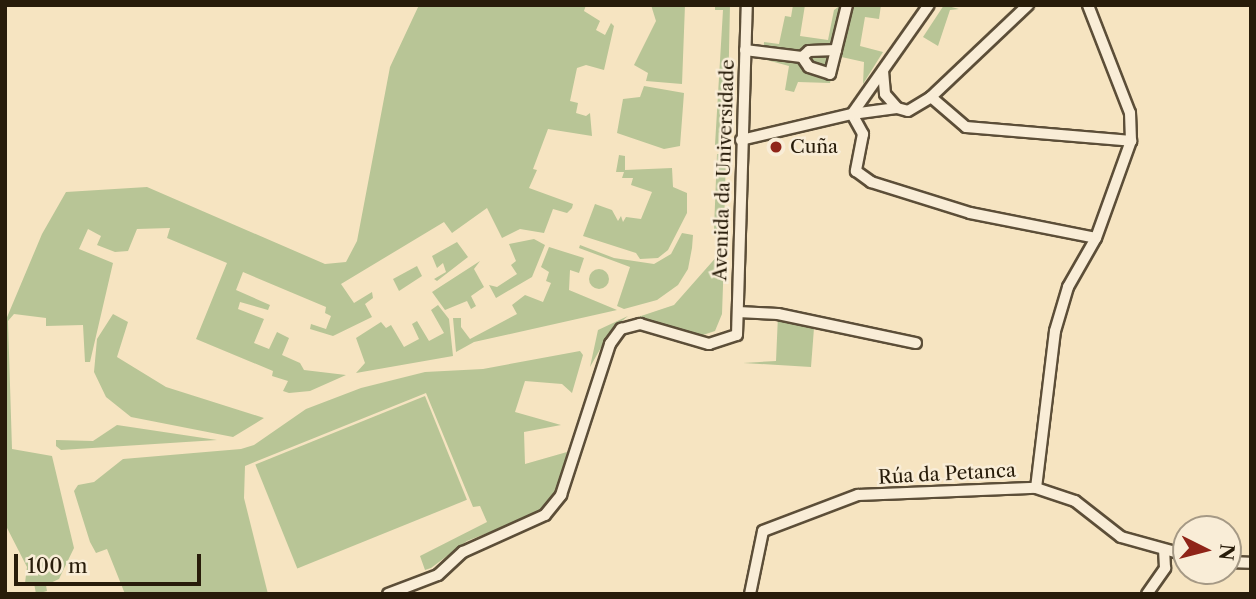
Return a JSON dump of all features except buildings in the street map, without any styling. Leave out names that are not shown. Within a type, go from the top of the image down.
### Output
[{"type":"street","name":"Avenida da Universidade","points":[[388,594],[438,575],[463,552],[545,515],[561,495],[610,344],[621,329],[640,324],[709,344],[737,335],[747,5]]},
{"type":"street","points":[[802,57],[809,67],[830,74],[846,5]]},
{"type":"street","points":[[852,114],[929,5]]},
{"type":"street","points":[[741,141],[852,114],[897,108],[908,111],[931,97],[1028,5]]},
{"type":"street","points":[[1036,488],[1055,331],[1068,288],[1096,238],[1131,141],[1130,113],[1088,5]]},
{"type":"street","points":[[745,50],[802,57],[809,51],[836,50]]},
{"type":"street","points":[[883,71],[885,94],[897,108]]},
{"type":"street","points":[[931,97],[966,127],[1131,141]]},
{"type":"street","points":[[852,114],[863,134],[856,171],[871,182],[970,212],[1096,238]]},
{"type":"street","points":[[738,312],[778,314],[916,343]]},
{"type":"street","name":"Rúa da Petanca","points":[[750,594],[763,531],[858,495],[1036,488],[1075,501],[1121,537],[1172,552]]},
{"type":"street","points":[[1147,594],[1165,568],[1164,550]]},
{"type":"green space","points":[[419,5],[586,5],[584,11],[600,21],[596,30],[605,35],[611,23],[614,26],[604,70],[586,65],[577,68],[570,101],[578,103],[576,113],[586,116],[590,113],[592,136],[548,129],[533,169],[537,170],[529,188],[573,204],[572,208],[567,213],[553,209],[544,233],[520,229],[502,238],[487,208],[452,233],[444,222],[341,284],[354,303],[372,292],[373,298],[365,304],[372,317],[333,336],[310,329],[311,324],[326,329],[331,316],[325,313],[326,307],[243,272],[236,290],[270,305],[268,310],[240,302],[238,309],[264,319],[254,343],[269,349],[277,332],[289,338],[282,355],[300,363],[304,370],[346,375],[310,391],[289,393],[283,391],[288,381],[272,376],[273,371],[196,339],[227,263],[167,238],[170,228],[137,229],[128,251],[115,252],[97,245],[101,236],[88,229],[79,249],[113,263],[90,362],[85,362],[83,325],[46,326],[46,318],[14,314],[8,321],[12,449],[52,456],[74,548],[59,579],[46,585],[47,591],[36,594],[34,583],[25,583],[27,567],[5,524],[5,322],[42,234],[66,192],[147,187],[325,264],[346,262],[357,241],[390,67]]},
{"type":"green space","points":[[651,5],[685,5],[682,84],[646,81],[648,73],[634,65],[656,21]]},
{"type":"green space","points":[[715,5],[730,5],[727,145],[715,145],[723,10],[715,10]]},
{"type":"green space","points":[[793,5],[805,5],[800,36],[828,40],[834,10],[841,5],[881,5],[879,19],[865,17],[860,46],[883,52],[863,84],[864,62],[837,56],[830,83],[798,82],[794,92],[785,90],[789,66],[763,59],[764,42],[779,44],[785,16],[791,17]]},
{"type":"green space","points":[[944,5],[959,9],[950,10],[938,46],[923,37]]},
{"type":"green space","points":[[644,86],[684,93],[680,146],[664,149],[617,133],[623,99],[640,97]]},
{"type":"green space","points":[[717,154],[726,154],[724,231],[718,239],[720,229],[714,229]]},
{"type":"green space","points":[[619,155],[625,156],[625,170],[672,168],[673,187],[687,193],[687,213],[668,250],[658,258],[640,259],[636,253],[583,236],[595,204],[612,210],[618,221],[621,216],[623,222],[626,217],[641,219],[652,192],[631,185],[633,178],[622,178],[624,172],[616,172]]},
{"type":"green space","points":[[682,233],[693,235],[692,248],[688,269],[678,285],[657,300],[624,309],[617,306],[630,267],[579,248],[580,245],[614,258],[654,264],[671,254]]},
{"type":"green space","points":[[534,239],[545,245],[532,277],[496,298],[489,285],[497,287],[517,274],[511,265],[516,261],[509,244]]},
{"type":"green space","points":[[457,242],[468,257],[437,281],[434,279],[446,272],[443,263],[437,268],[432,256]]},
{"type":"green space","points":[[549,247],[584,258],[579,273],[570,270],[569,290],[617,310],[474,342],[456,352],[453,318],[461,318],[461,327],[470,339],[517,314],[512,305],[525,295],[543,302],[551,283],[546,281],[549,272],[541,267]]},
{"type":"green space","points":[[719,254],[724,257],[722,314],[715,331],[697,337],[635,318],[674,305]]},
{"type":"green space","points":[[480,261],[474,269],[484,287],[471,296],[476,306],[471,309],[467,301],[445,310],[432,292]]},
{"type":"green space","points":[[417,266],[422,276],[399,291],[393,279]]},
{"type":"green space","points":[[599,269],[606,272],[609,279],[606,286],[599,289],[592,286],[589,279],[592,272]]},
{"type":"green space","points":[[438,305],[449,319],[453,356],[356,373],[365,363],[356,338],[381,322],[386,328],[391,325],[404,347],[419,339],[412,324],[417,321],[429,341],[444,333],[431,310]]},
{"type":"green space","points":[[113,314],[128,322],[117,357],[166,387],[264,418],[233,437],[131,417],[106,397],[94,372],[97,339]]},
{"type":"green space","points":[[778,315],[814,328],[811,367],[743,363],[776,361]]},
{"type":"green space","points":[[628,316],[611,330],[590,367],[598,330]]},
{"type":"green space","points":[[580,351],[583,355],[572,393],[562,384],[525,381],[515,412],[561,425],[524,432],[525,464],[567,452],[557,497],[534,515],[467,541],[431,568],[425,570],[420,556],[487,522],[480,506],[473,507],[426,393],[245,466],[244,498],[268,594],[125,594],[107,549],[96,553],[90,542],[74,491],[78,485],[94,482],[123,459],[241,449],[254,445],[306,409],[361,388],[425,372],[483,369]]},
{"type":"green space","points":[[425,396],[467,500],[297,568],[255,465]]},
{"type":"green space","points":[[117,425],[217,440],[61,450],[56,446],[56,440],[93,441]]},
{"type":"place","name":"Cuña","points":[[776,147]]}]
